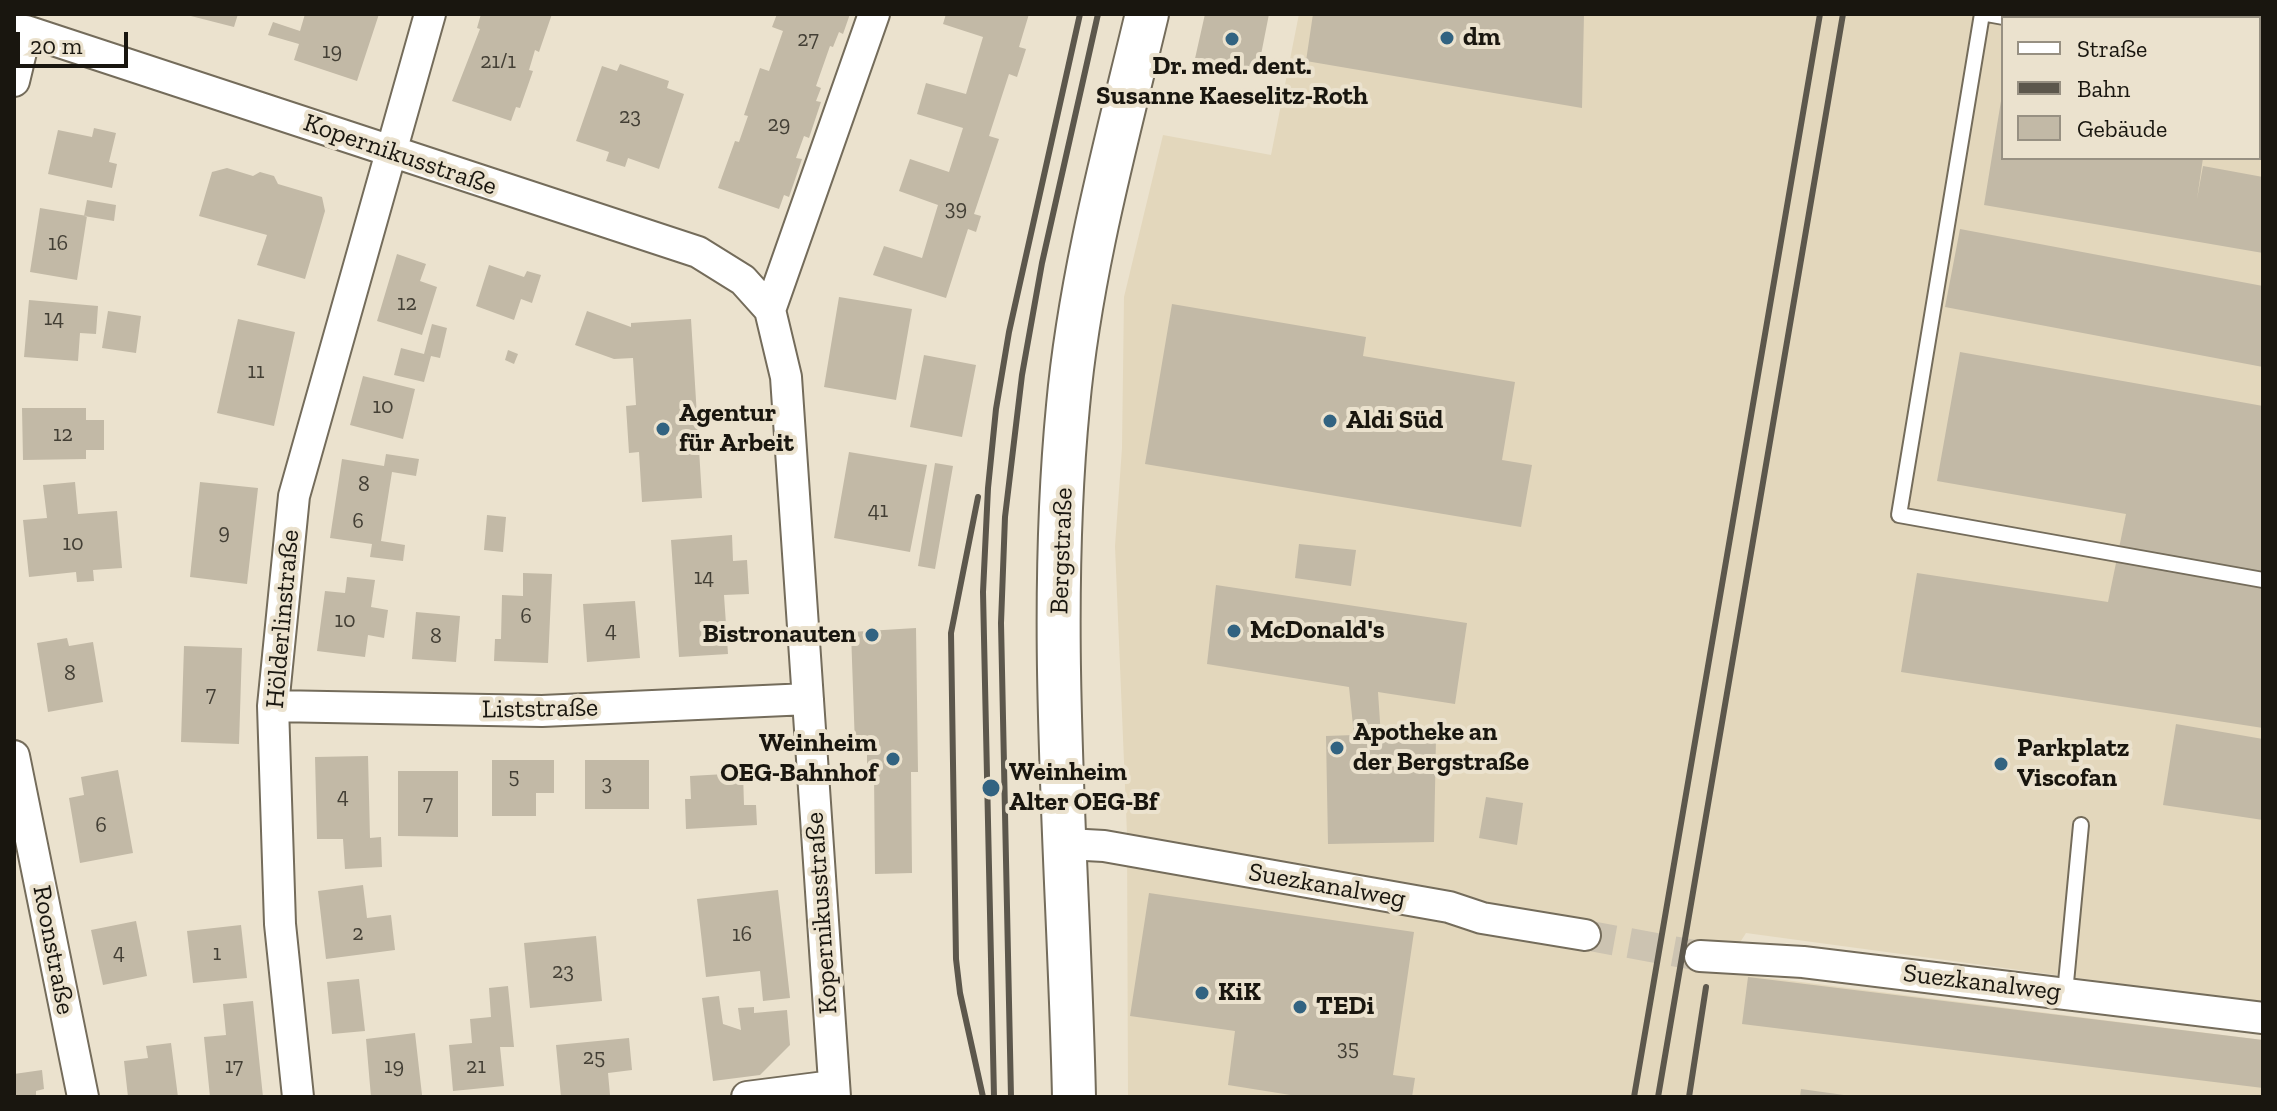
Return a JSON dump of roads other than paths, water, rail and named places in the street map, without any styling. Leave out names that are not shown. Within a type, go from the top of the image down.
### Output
[{"type":"main road","name":"Bergstraße","points":[[1074,1097],[1060,626],[1068,407],[1077,340],[1113,158],[1147,14]]},
{"type":"street","name":"Hölderlinstraße","points":[[298,1097],[280,924],[273,706],[294,496],[430,14]]},
{"type":"street","points":[[770,310],[874,14]]},
{"type":"street","name":"Kopernikusstraße","points":[[20,31],[698,252],[743,280],[770,310],[786,377],[834,1092]]},
{"type":"street","points":[[14,81],[20,31]]},
{"type":"street","name":"Liststraße","points":[[273,706],[542,711],[808,699]]},
{"type":"street","name":"Roonstraße","points":[[14,756],[83,1097]]},
{"type":"street","name":"Suezkanalweg","points":[[1067,844],[1104,846],[1440,905],[1482,918],[1585,935]]},
{"type":"street","name":"Suezkanalweg","points":[[1700,956],[1803,962],[2263,1018]]},
{"type":"street","points":[[747,1097],[834,1092]]},
{"type":"lane","points":[[1985,14],[1899,515],[2263,580]]},
{"type":"lane","points":[[2065,993],[2081,825]]},
{"type":"tunnel","points":[[1585,935],[1700,956]]},
{"type":"railway","points":[[994,1097],[983,592],[988,488],[996,409],[1009,332],[1080,14]]},
{"type":"railway","points":[[1011,1097],[1001,623],[1005,517],[1022,375],[1042,263],[1098,14]]},
{"type":"railway","points":[[1634,1097],[1820,14]]},
{"type":"railway","points":[[1658,1097],[1843,14]]},
{"type":"railway","points":[[978,497],[951,633],[956,959],[960,993],[983,1097]]},
{"type":"railway","points":[[1689,1097],[1706,987]]},
{"type":"place","name":"dm","points":[[1447,38]]},
{"type":"place","name":"Dr. med. dent. Susanne Kaeselitz-Roth","points":[[1232,39]]},
{"type":"place","name":"Aldi Süd","points":[[1330,421]]},
{"type":"place","name":"Agentur für Arbeit","points":[[663,429]]},
{"type":"place","name":"McDonald's","points":[[1234,631]]},
{"type":"place","name":"Bistronauten","points":[[872,635]]},
{"type":"place","name":"Apotheke an der Bergstraße","points":[[1337,748]]},
{"type":"place","name":"Weinheim OEG-Bahnhof","points":[[893,759]]},
{"type":"place","name":"Parkplatz Viscofan","points":[[2001,764]]},
{"type":"place","name":"Weinheim Alter OEG-Bf","points":[[991,788]]},
{"type":"place","name":"KiK","points":[[1202,993]]},
{"type":"place","name":"TEDi","points":[[1300,1007]]}]
